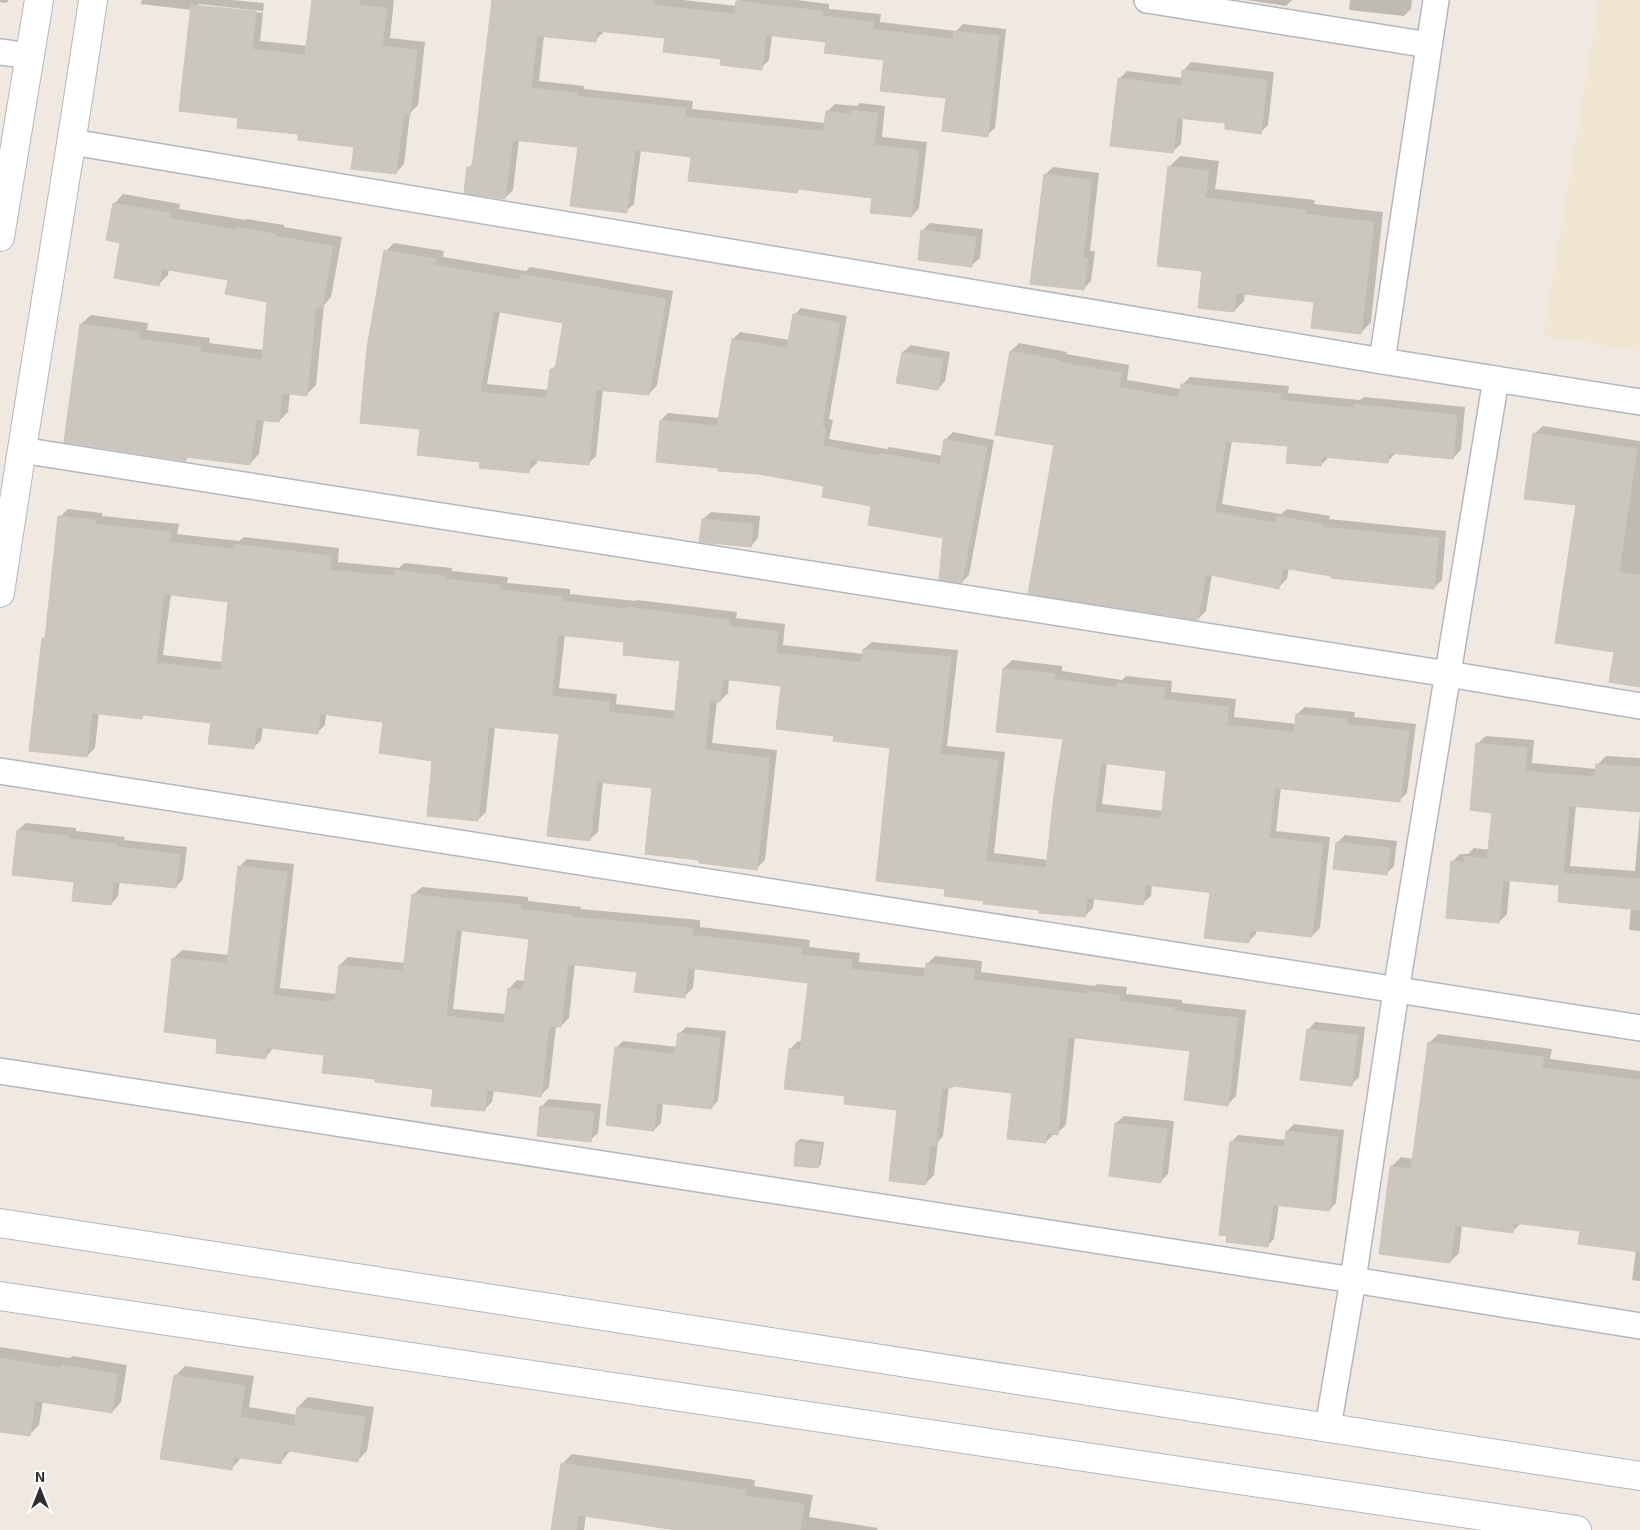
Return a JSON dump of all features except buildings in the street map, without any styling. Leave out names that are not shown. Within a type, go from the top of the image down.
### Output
[{"type":"street","points":[[0,237],[39,0]]},
{"type":"street","points":[[0,593],[93,0]]},
{"type":"street","points":[[1147,0],[1428,45]]},
{"type":"street","points":[[1382,360],[1436,0]]},
{"type":"street","points":[[0,52],[30,56]]},
{"type":"street","points":[[72,142],[1640,402]]},
{"type":"street","points":[[1328,1427],[1353,1280],[1396,991],[1496,379]]},
{"type":"street","points":[[21,450],[1448,674],[1640,706]]},
{"type":"street","points":[[0,771],[1640,1028]]},
{"type":"street","points":[[0,1071],[1640,1326]]},
{"type":"street","points":[[0,1223],[1640,1476]]},
{"type":"street","points":[[0,1296],[1577,1530]]},
{"type":"shaded area","points":[[1599,0],[1640,0],[1640,351],[1543,336]]}]
